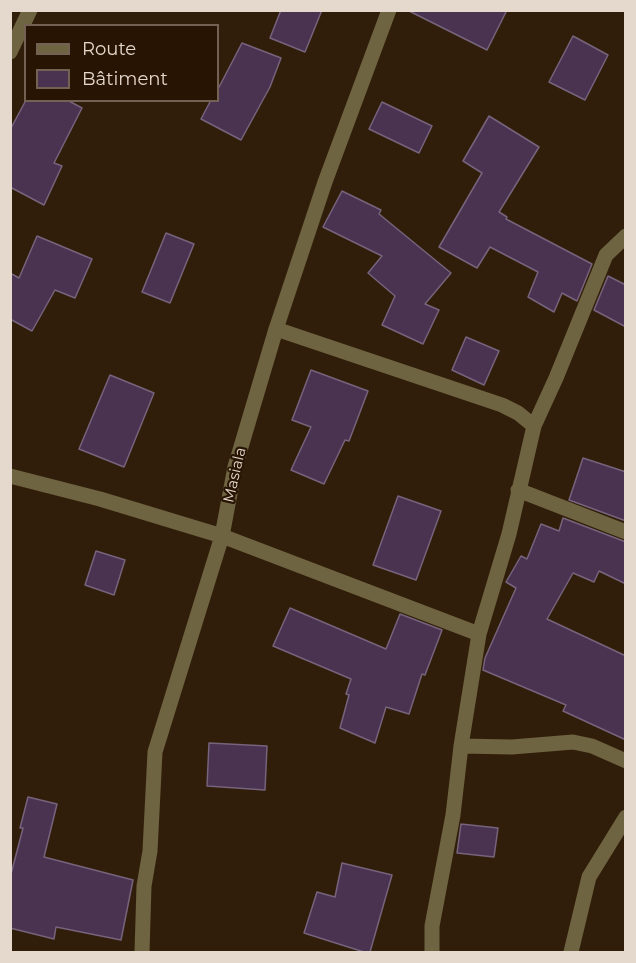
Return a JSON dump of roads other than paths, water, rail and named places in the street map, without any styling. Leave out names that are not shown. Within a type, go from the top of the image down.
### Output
[{"type":"street","points":[[10,52],[30,10]]},
{"type":"street","name":"Masiala","points":[[142,952],[144,886],[150,851],[155,752],[222,536],[235,467],[276,329],[325,182],[389,10]]},
{"type":"street","points":[[432,952],[432,926],[453,815],[461,746],[479,634],[509,534],[534,426],[606,255],[626,236]]},
{"type":"street","points":[[276,329],[482,398],[518,413],[534,426]]},
{"type":"street","points":[[10,477],[100,499],[222,536],[479,634]]},
{"type":"street","points":[[518,490],[626,532]]},
{"type":"street","points":[[461,746],[512,747],[573,742],[592,746],[626,761]]},
{"type":"street","points":[[571,952],[589,877],[626,817]]}]
